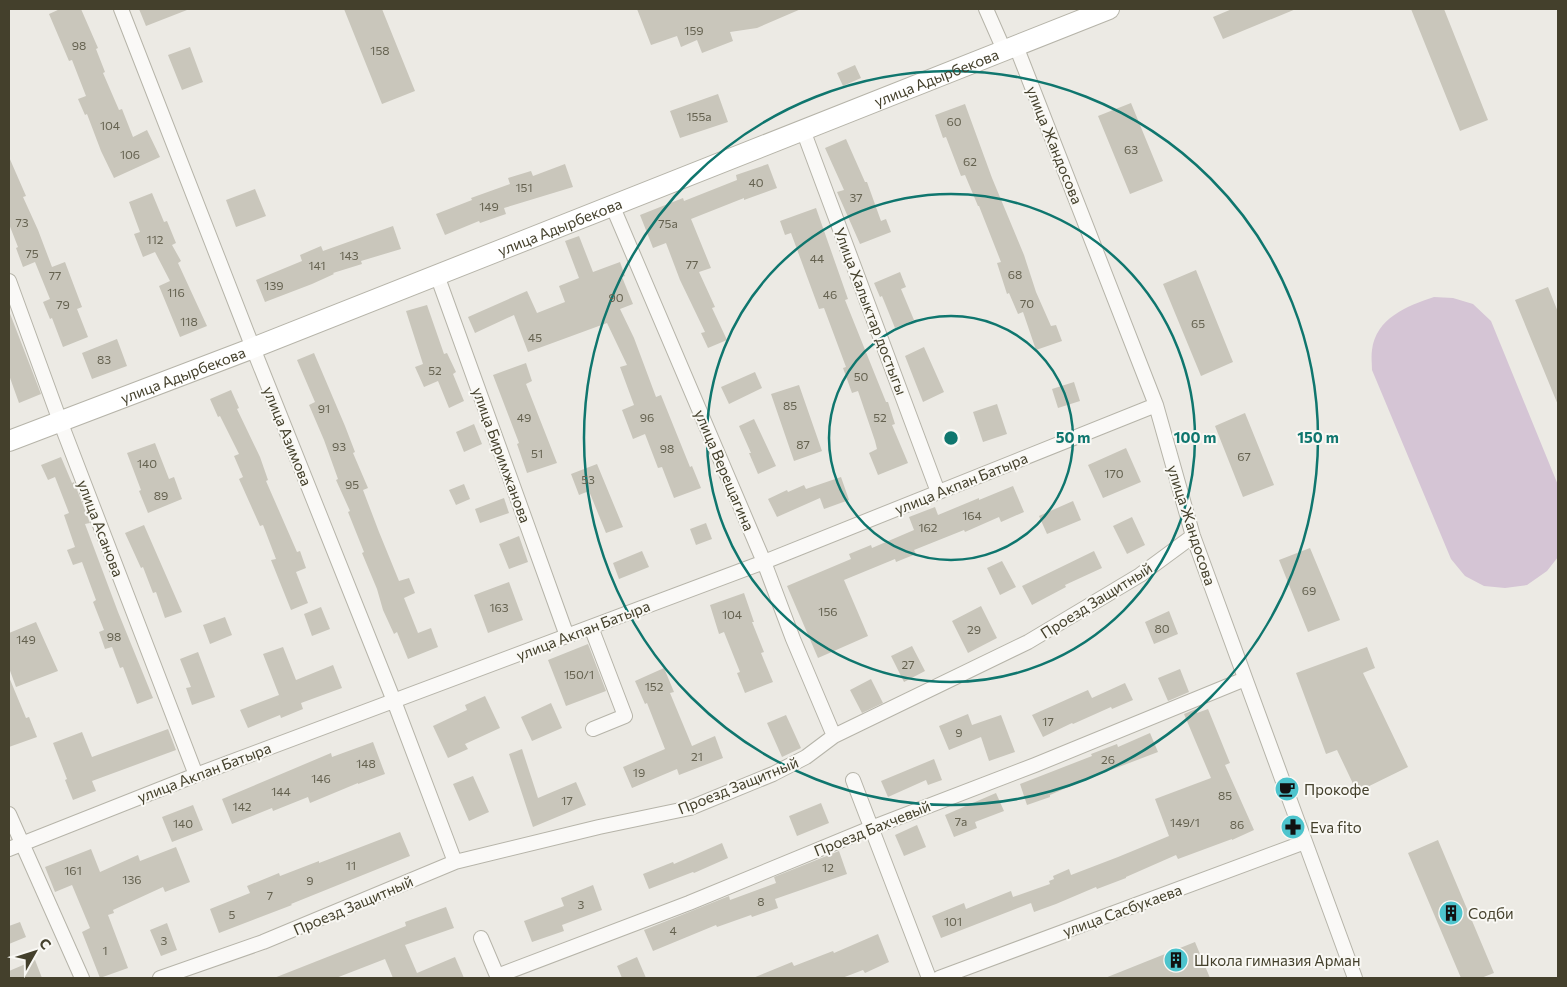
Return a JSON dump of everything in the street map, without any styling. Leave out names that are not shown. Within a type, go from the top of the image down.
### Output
[{"type":"main road","name":"улица Адырбекова","points":[[9,441],[253,348],[1109,9]]},
{"type":"street","name":"улица Азимова","points":[[121,9],[253,348],[394,701],[455,862]]},
{"type":"street","name":"улица Жандосова","points":[[986,9],[1010,48],[1156,405],[1193,536],[1355,978]]},
{"type":"street","name":"Улица Халыктар достыгы","points":[[803,130],[938,492]]},
{"type":"street","name":"улица Верещагина","points":[[612,206],[764,562],[834,736]]},
{"type":"street","name":"улица Биримжанова","points":[[437,275],[567,636]]},
{"type":"street","name":"улица Асанова","points":[[9,281],[60,421],[196,775]]},
{"type":"street","name":"улица Акпан Батыра","points":[[15,847],[196,775],[764,562],[1156,405]]},
{"type":"street","name":"Проезд Защитный","points":[[160,978],[263,942],[455,862],[599,827],[690,808],[773,774],[806,758],[834,736],[1028,642],[1140,575],[1193,536]]},
{"type":"street","points":[[591,627],[625,716],[593,729]]},
{"type":"street","name":"Проезд Бахчевый","points":[[498,977],[871,828],[1035,765],[1245,679]]},
{"type":"street","points":[[853,780],[929,978]]},
{"type":"street","points":[[9,814],[15,847],[82,978]]},
{"type":"street","name":"улица Сасбукаева","points":[[939,978],[1305,842]]},
{"type":"street","points":[[482,938],[498,977]]},
{"type":"shaded area","points":[[1434,297],[1453,298],[1473,304],[1491,321],[1558,485],[1558,557],[1547,571],[1527,585],[1505,588],[1484,586],[1465,576],[1451,559],[1372,370],[1372,353],[1375,339],[1380,329],[1394,315],[1404,309]]},
{"type":"building","points":[[60,9],[81,9],[98,48],[96,49],[105,72],[103,73],[119,110],[122,109],[133,137],[147,130],[160,157],[114,178],[87,114],[85,115],[78,99],[86,96],[72,60],[69,61],[49,14]]},
{"type":"building","points":[[139,9],[187,9],[187,10],[146,26]]},
{"type":"building","points":[[344,9],[382,9],[415,91],[382,104]]},
{"type":"building","points":[[637,9],[801,9],[757,28],[730,32],[733,41],[702,53],[697,40],[681,47],[677,36],[651,45]]},
{"type":"building","points":[[1232,9],[1296,9],[1223,39],[1213,17]]},
{"type":"building","points":[[1411,9],[1444,9],[1488,120],[1460,131]]},
{"type":"building","points":[[190,47],[203,82],[182,90],[168,55]]},
{"type":"building","points":[[855,65],[861,78],[843,86],[837,73]]},
{"type":"building","points":[[718,94],[728,122],[680,138],[670,111]]},
{"type":"building","points":[[1131,103],[1163,181],[1130,194],[1098,116]]},
{"type":"building","points":[[965,104],[992,178],[1024,255],[1036,292],[1051,326],[1056,325],[1062,341],[1036,350],[1023,312],[1018,314],[1009,293],[1007,294],[997,263],[1001,262],[979,206],[965,175],[961,176],[946,137],[943,138],[935,115]]},
{"type":"building","points":[[846,139],[865,182],[867,182],[881,221],[886,219],[891,232],[860,244],[837,192],[844,190],[825,148]]},
{"type":"building","points":[[9,157],[26,196],[23,197],[52,267],[65,262],[82,307],[77,309],[88,337],[63,347],[52,318],[50,319],[43,302],[50,299],[35,262],[23,267],[9,224]]},
{"type":"building","points":[[565,164],[573,187],[504,208],[506,214],[480,223],[479,221],[445,235],[436,214],[472,200],[471,198],[510,184],[508,178],[531,171],[533,176]]},
{"type":"building","points":[[768,164],[777,188],[744,200],[744,198],[691,219],[711,268],[699,272],[715,307],[712,308],[727,340],[708,348],[701,333],[705,332],[680,280],[666,243],[653,248],[640,215],[683,198],[684,201],[737,180],[736,175]]},
{"type":"building","points":[[255,189],[266,216],[236,227],[226,200]]},
{"type":"building","points":[[152,193],[164,222],[167,221],[176,243],[172,245],[181,261],[178,263],[207,326],[180,337],[159,286],[170,281],[155,252],[143,257],[134,234],[140,232],[129,202]]},
{"type":"building","points":[[816,208],[848,299],[845,300],[886,402],[888,402],[895,424],[892,425],[908,463],[878,475],[869,453],[877,449],[858,391],[852,393],[843,368],[846,367],[824,308],[819,309],[791,233],[785,235],[780,221]]},
{"type":"building","points":[[393,226],[401,249],[361,261],[362,264],[333,273],[312,284],[265,302],[256,280],[302,261],[300,255],[321,246],[323,251]]},
{"type":"building","points":[[579,236],[593,272],[620,262],[625,276],[622,277],[633,304],[620,309],[634,338],[656,397],[661,395],[690,467],[692,466],[701,488],[674,498],[662,467],[658,468],[645,434],[633,439],[622,410],[634,405],[620,367],[627,365],[607,323],[528,352],[514,315],[475,333],[468,317],[527,291],[537,313],[565,302],[559,286],[579,278],[565,241]]},
{"type":"building","points":[[1196,270],[1233,362],[1201,376],[1163,284]]},
{"type":"building","points":[[900,272],[906,287],[901,289],[914,320],[895,328],[882,296],[880,297],[874,283]]},
{"type":"building","points":[[1548,287],[1558,312],[1558,405],[1515,300]]},
{"type":"building","points":[[427,305],[444,354],[447,353],[456,372],[453,374],[464,401],[449,408],[438,381],[424,387],[415,367],[423,364],[406,311]]},
{"type":"building","points":[[9,311],[41,394],[19,403],[9,375]]},
{"type":"building","points":[[117,339],[127,366],[92,379],[82,353]]},
{"type":"building","points":[[924,347],[944,392],[923,402],[905,356]]},
{"type":"building","points":[[314,353],[355,452],[353,453],[368,488],[363,490],[399,581],[409,578],[415,593],[404,598],[418,633],[431,628],[438,647],[408,659],[397,632],[394,634],[383,610],[377,589],[362,553],[364,552],[348,512],[350,511],[336,480],[338,479],[324,440],[309,405],[315,402],[297,360]]},
{"type":"building","points":[[526,363],[532,381],[526,384],[557,463],[527,473],[517,444],[519,443],[493,375]]},
{"type":"building","points":[[755,372],[762,388],[729,404],[721,387]]},
{"type":"building","points":[[1074,382],[1080,401],[1058,408],[1052,389]]},
{"type":"building","points":[[799,385],[822,451],[794,461],[771,394]]},
{"type":"building","points":[[231,390],[239,408],[237,409],[260,457],[268,480],[266,481],[297,552],[300,551],[306,568],[296,572],[308,603],[291,610],[271,560],[276,559],[263,525],[260,526],[239,479],[243,477],[234,456],[239,454],[210,399]]},
{"type":"building","points":[[997,404],[1007,434],[983,442],[973,412]]},
{"type":"building","points":[[1245,413],[1274,485],[1243,497],[1215,426]]},
{"type":"building","points":[[754,419],[776,466],[758,474],[739,426]]},
{"type":"building","points":[[474,424],[482,444],[464,452],[456,432]]},
{"type":"building","points":[[155,443],[169,479],[174,477],[182,499],[148,513],[127,453]]},
{"type":"building","points":[[1126,448],[1141,482],[1103,498],[1088,465]]},
{"type":"building","points":[[61,457],[72,483],[74,482],[90,523],[85,524],[153,698],[137,704],[123,667],[120,668],[112,647],[105,649],[99,632],[104,630],[93,602],[96,600],[82,562],[73,565],[67,550],[75,547],[64,515],[69,513],[55,477],[48,480],[41,465]]},
{"type":"building","points":[[597,464],[623,527],[606,533],[589,491],[579,495],[571,474]]},
{"type":"building","points":[[841,477],[849,500],[824,509],[820,498],[777,517],[768,499],[787,490],[788,492],[804,485],[806,489]]},
{"type":"building","points":[[464,484],[470,499],[456,505],[449,490]]},
{"type":"building","points":[[1013,486],[1024,512],[1001,522],[999,517],[965,532],[964,530],[914,550],[916,554],[896,562],[895,559],[844,580],[868,636],[818,658],[787,586],[851,559],[849,554],[871,545],[872,548],[914,530],[909,517],[935,507],[938,515]]},
{"type":"building","points":[[504,498],[509,513],[480,523],[475,509]]},
{"type":"building","points":[[1073,501],[1081,520],[1047,534],[1039,516]]},
{"type":"building","points":[[1132,517],[1145,545],[1127,554],[1113,526]]},
{"type":"building","points":[[706,523],[712,539],[696,545],[690,529]]},
{"type":"building","points":[[144,525],[182,612],[165,618],[156,592],[153,593],[143,567],[141,568],[125,533]]},
{"type":"building","points":[[519,536],[528,562],[509,569],[499,544]]},
{"type":"building","points":[[1310,548],[1340,620],[1308,632],[1279,560]]},
{"type":"building","points":[[642,551],[649,567],[619,579],[613,563]]},
{"type":"building","points":[[1094,551],[1102,568],[1065,585],[1066,587],[1032,605],[1022,586]]},
{"type":"building","points":[[1002,561],[1016,587],[1000,595],[987,568]]},
{"type":"building","points":[[509,582],[523,620],[488,633],[474,595]]},
{"type":"building","points":[[744,593],[754,622],[752,622],[764,652],[761,653],[773,682],[745,693],[737,673],[740,672],[724,632],[719,634],[710,605]]},
{"type":"building","points":[[981,606],[997,638],[968,653],[952,621]]},
{"type":"building","points":[[321,607],[330,629],[312,636],[304,614]]},
{"type":"building","points":[[1169,611],[1178,634],[1154,644],[1145,622]]},
{"type":"building","points":[[225,617],[232,635],[210,644],[203,625]]},
{"type":"building","points":[[36,622],[58,671],[16,687],[9,668],[9,633]]},
{"type":"building","points":[[588,644],[606,691],[566,706],[548,660]]},
{"type":"building","points":[[912,646],[925,671],[904,682],[891,656]]},
{"type":"building","points":[[283,647],[296,680],[333,665],[342,688],[301,703],[303,709],[281,718],[280,715],[248,728],[240,710],[279,695],[263,654]]},
{"type":"building","points":[[1367,647],[1375,668],[1363,673],[1408,767],[1357,792],[1337,750],[1326,754],[1296,673]]},
{"type":"building","points":[[198,652],[215,697],[192,705],[186,688],[191,687],[180,659]]},
{"type":"building","points":[[664,668],[674,692],[670,693],[692,746],[715,736],[723,758],[679,775],[677,769],[632,788],[623,767],[665,749],[647,703],[645,704],[635,681]]},
{"type":"building","points":[[1180,669],[1189,692],[1168,701],[1158,678]]},
{"type":"building","points":[[9,677],[26,718],[29,717],[37,737],[9,747]]},
{"type":"building","points":[[871,679],[883,703],[862,713],[850,690]]},
{"type":"building","points":[[1125,683],[1133,700],[1072,723],[1043,737],[1032,715],[1088,690],[1092,698]]},
{"type":"building","points":[[485,696],[500,728],[465,744],[468,749],[448,758],[433,726],[467,710],[465,705]]},
{"type":"building","points":[[551,703],[562,728],[532,741],[521,717]]},
{"type":"building","points":[[1196,709],[1197,713],[1208,709],[1230,763],[1225,765],[1254,830],[1178,859],[1176,855],[1126,878],[1097,889],[1096,887],[1034,912],[1031,903],[941,938],[932,916],[964,903],[966,909],[1011,891],[1013,897],[1050,884],[1049,881],[1054,879],[1053,876],[1069,869],[1071,875],[1169,836],[1155,799],[1211,778],[1184,714]]},
{"type":"building","points":[[968,714],[972,725],[1001,715],[1015,752],[989,761],[981,737],[949,750],[939,726]]},
{"type":"building","points":[[786,715],[801,748],[782,757],[767,723]]},
{"type":"building","points":[[168,729],[176,750],[92,781],[96,791],[73,800],[53,743],[82,732],[92,757]]},
{"type":"building","points":[[1150,733],[1158,752],[1082,781],[1050,795],[1050,797],[1027,805],[1020,784],[1092,756],[1091,754],[1117,744],[1118,747]]},
{"type":"building","points":[[373,742],[385,774],[310,803],[308,797],[273,811],[272,808],[232,824],[222,799],[331,753],[332,757]]},
{"type":"building","points":[[522,749],[538,798],[576,782],[586,805],[533,827],[509,754]]},
{"type":"building","points":[[934,759],[942,780],[928,785],[926,780],[888,797],[881,781]]},
{"type":"building","points":[[473,776],[489,812],[469,821],[453,784]]},
{"type":"building","points":[[996,793],[1004,811],[975,822],[977,828],[954,837],[945,815]]},
{"type":"building","points":[[821,803],[829,823],[797,836],[789,816]]},
{"type":"building","points":[[193,805],[203,830],[172,842],[162,817]]},
{"type":"building","points":[[917,825],[926,847],[904,856],[895,835]]},
{"type":"building","points":[[400,832],[410,856],[219,933],[210,909],[250,893],[247,886],[279,873],[280,876],[319,861],[319,863]]},
{"type":"building","name":"Содби","points":[[1438,840],[1494,973],[1481,978],[1461,978],[1408,853]]},
{"type":"building","points":[[722,843],[728,858],[694,873],[649,889],[643,874],[673,862],[674,864]]},
{"type":"building","points":[[176,847],[190,882],[165,892],[163,887],[113,910],[114,913],[108,915],[128,968],[100,978],[82,932],[90,928],[72,885],[55,892],[45,867],[91,849],[100,872],[138,855],[140,861]]},
{"type":"building","points":[[839,851],[847,874],[775,899],[778,908],[717,927],[716,925],[653,951],[644,930],[729,896],[730,900],[776,883],[774,877]]},
{"type":"building","points":[[593,885],[602,910],[562,925],[564,931],[532,942],[524,921],[564,906],[561,898]]},
{"type":"building","points":[[446,907],[454,928],[405,945],[417,973],[455,957],[464,978],[393,978],[385,959],[336,978],[274,978],[406,926],[405,922]]},
{"type":"building","points":[[20,922],[26,937],[9,944],[9,926]]},
{"type":"building","points":[[167,923],[177,950],[161,956],[150,930]]},
{"type":"building","points":[[878,934],[889,962],[865,973],[863,970],[842,978],[753,978],[792,962],[794,966],[833,951],[834,953]]},
{"type":"building","name":"Школа гимназия Арман","points":[[1195,942],[1210,978],[1105,978]]},
{"type":"building","points":[[637,957],[646,978],[622,978],[617,966]]},
{"type":"building","points":[[35,960],[42,978],[9,978],[9,971]]},
{"type":"place","name":"Прокофе","points":[[1287,789]]},
{"type":"place","name":"Eva fito","points":[[1293,827]]},
{"type":"place","name":"Содби","points":[[1451,913]]},
{"type":"place","name":"Школа гимназия Арман","points":[[1176,960]]}]
